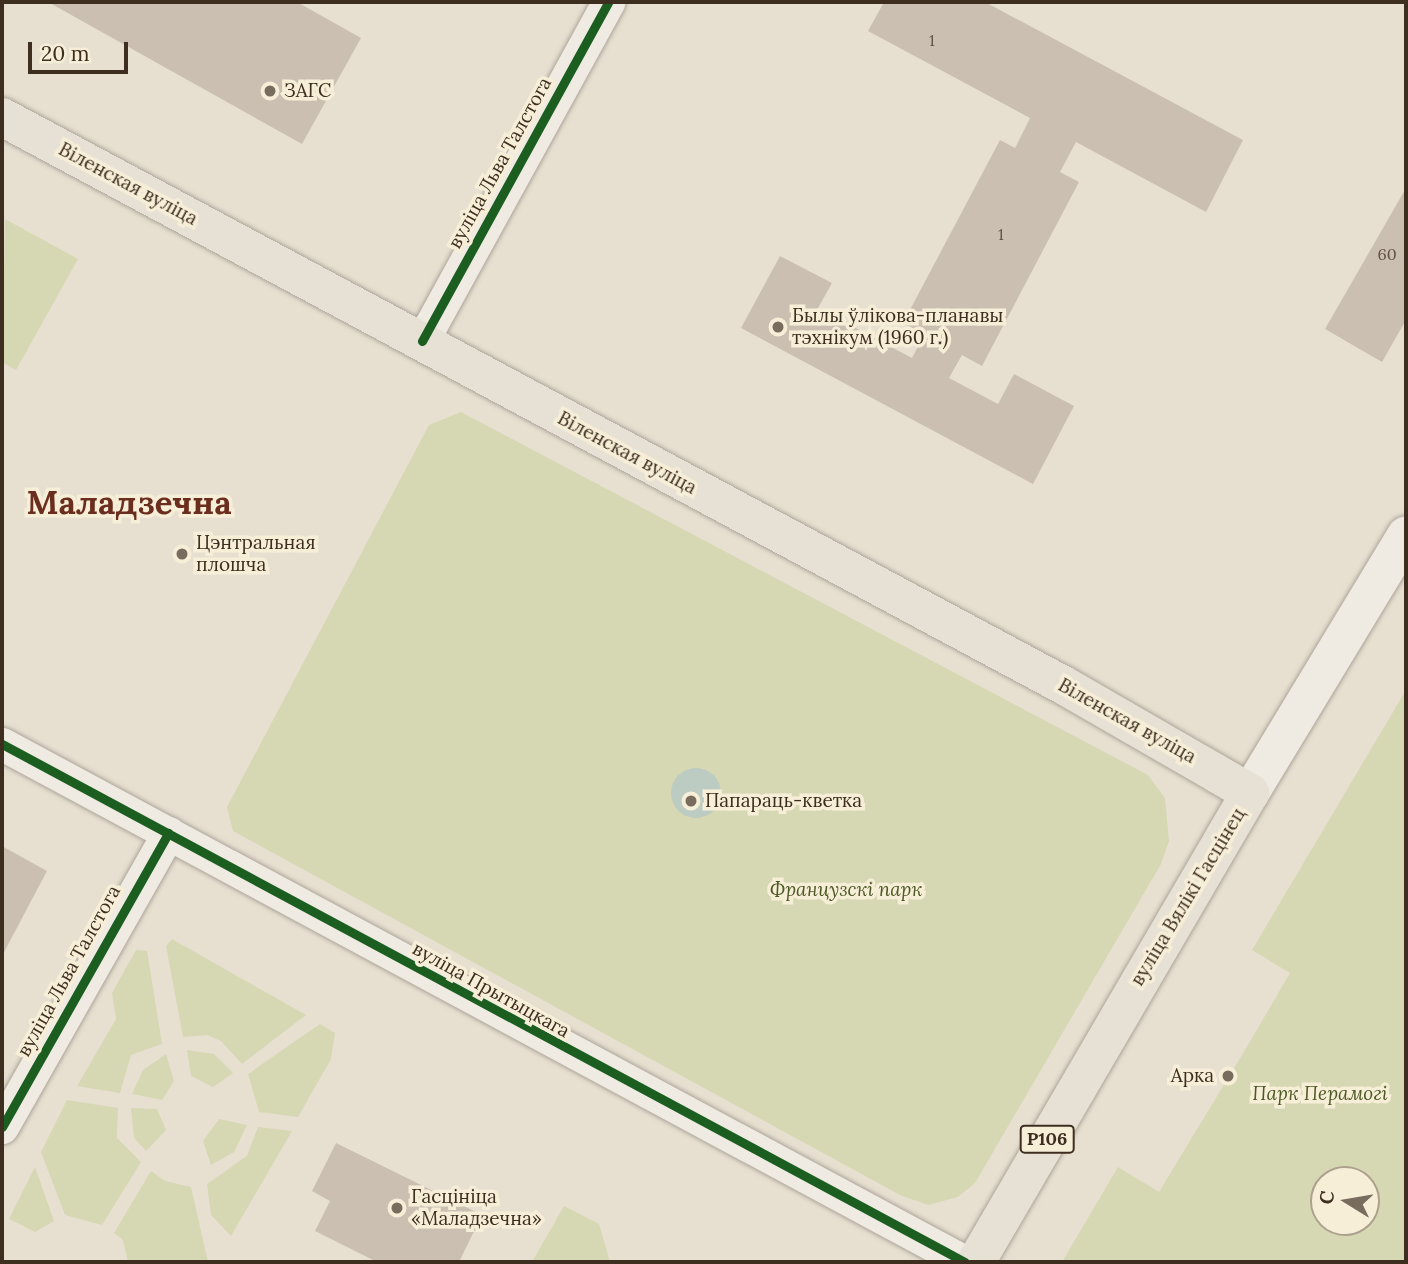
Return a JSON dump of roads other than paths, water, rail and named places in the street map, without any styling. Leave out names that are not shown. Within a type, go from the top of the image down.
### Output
[{"type":"main road","name":"Віленская вуліца","points":[[2,117],[1065,686],[1250,793]]},
{"type":"main road","name":"вуліца Вялікі Гасцінец","points":[[976,1262],[1250,793],[1406,535]]},
{"type":"street","name":"вуліца Льва Талстога","points":[[422,341],[608,2]]},
{"type":"street","name":"вуліца Прытыцкага","points":[[2,744],[965,1262]]},
{"type":"street","name":"вуліца Льва Талстога","points":[[2,1127],[168,834]]},
{"type":"place","name":"ЗАГС","points":[[270,91]]},
{"type":"place","name":"Былы ўлікова-планавы тэхнікум (1960 г.)","points":[[778,327]]},
{"type":"place","name":"Цэнтральная плошча","points":[[182,554]]},
{"type":"place","name":"Папараць-кветка","points":[[691,801]]},
{"type":"place","name":"Арка","points":[[1228,1076]]},
{"type":"place","name":"Гасцініца «Маладзечна»","points":[[397,1208]]},
{"type":"district","name":"Маладзечна","points":[[129,503]]},
{"type":"park label","name":"Французскі парк","points":[[846,890]]},
{"type":"park label","name":"Парк Перамогі","points":[[1320,1094]]}]
